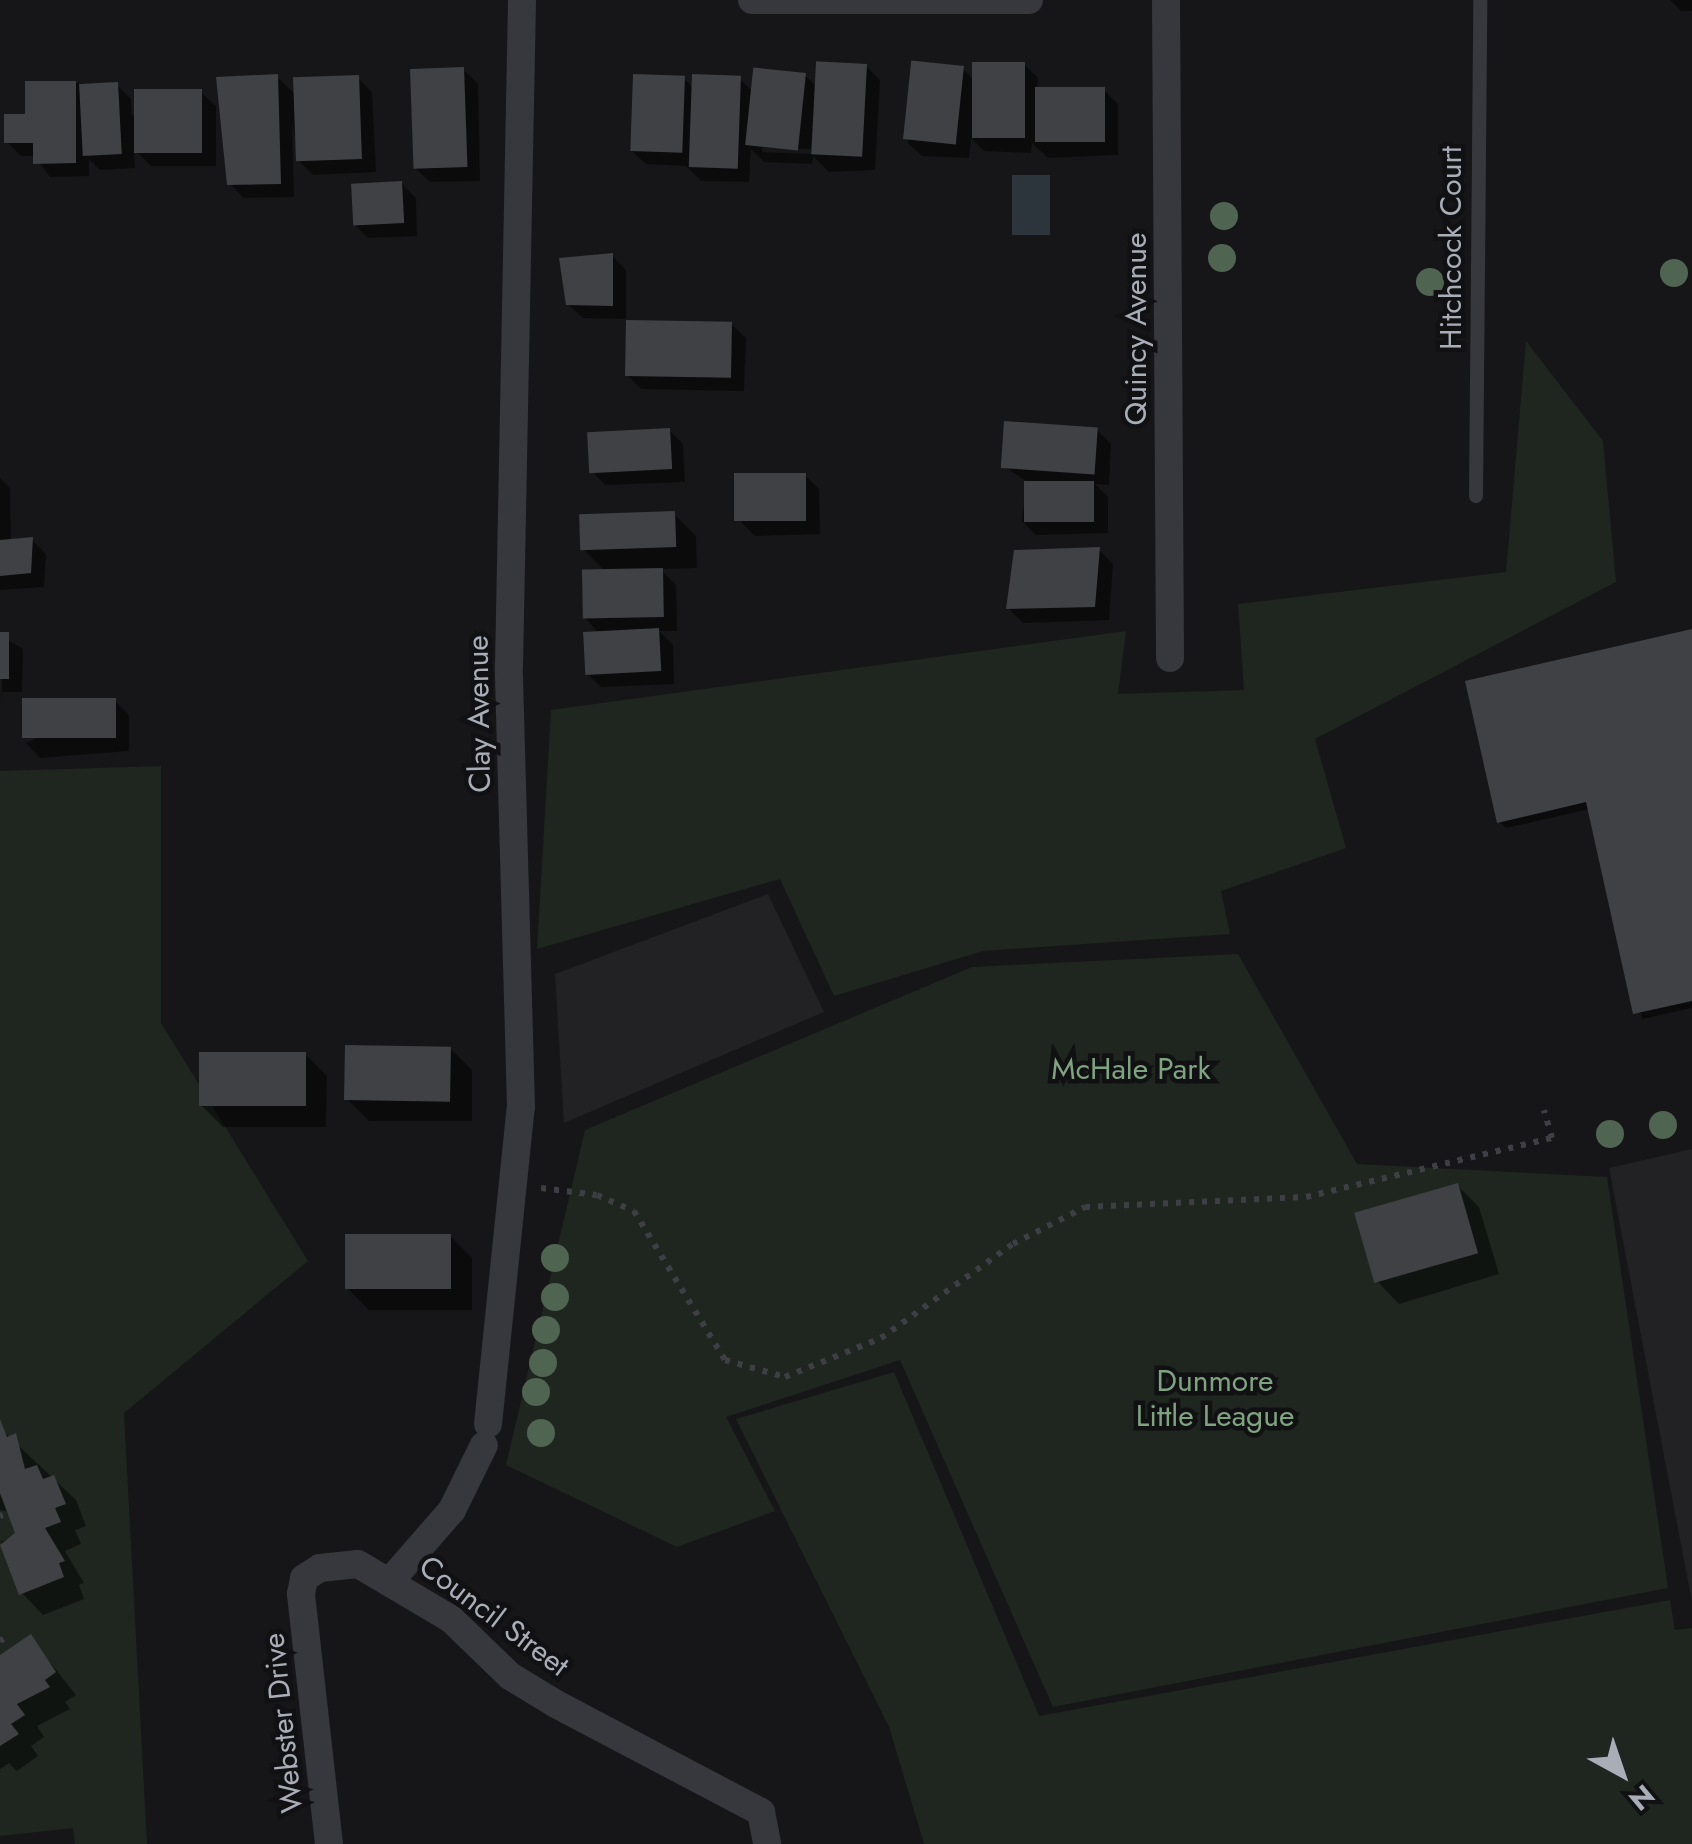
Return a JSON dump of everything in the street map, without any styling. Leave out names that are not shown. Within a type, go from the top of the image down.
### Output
[{"type":"street","name":"Clay Avenue","points":[[392,1579],[452,1510],[486,1434],[521,1107],[509,666],[522,0]]},
{"type":"street","points":[[752,0],[1029,0]]},
{"type":"street","name":"Quincy Avenue","points":[[1166,0],[1170,658]]},
{"type":"street","name":"Council Street","points":[[301,1594],[304,1578],[320,1568],[358,1564],[392,1579],[451,1620],[510,1676],[761,1812],[767,1844]]},
{"type":"street","name":"Webster Drive","points":[[301,1594],[329,1844]]},
{"type":"lane","name":"Hitchcock Court","points":[[1476,496],[1480,0]]},
{"type":"path","points":[[513,1185],[598,1195],[634,1212],[725,1360],[786,1377],[880,1338],[1013,1244],[1085,1207],[1306,1197],[1552,1138],[1544,1110]]},
{"type":"shaded area","points":[[1012,175],[1050,175],[1050,235],[1012,235]]},
{"type":"shaded area","points":[[768,894],[824,1012],[564,1123],[555,974]]},
{"type":"shaded area","points":[[1692,1149],[1692,1602],[1609,1168]]},
{"type":"green space","points":[[1526,341],[1603,441],[1616,582],[1315,739],[1346,848],[1221,891],[1230,934],[983,951],[834,996],[780,879],[537,949],[551,710],[1126,631],[1118,694],[1244,690],[1238,604],[1506,572]]},
{"type":"green space","points":[[161,766],[161,1023],[308,1261],[124,1413],[147,1844],[75,1844],[73,1828],[0,1836],[0,771]]},
{"type":"green space","name":"Dunmore Little League","points":[[1238,954],[1357,1164],[1607,1177],[1668,1588],[1053,1707],[900,1360],[726,1417],[775,1511],[677,1547],[506,1465],[585,1130],[972,967]]},
{"type":"green space","points":[[894,1372],[1039,1716],[1670,1600],[1675,1630],[1692,1628],[1692,1844],[924,1844],[889,1727],[736,1419]]},
{"type":"building","points":[[911,60],[964,66],[956,145],[903,139]]},
{"type":"building","points":[[816,61],[867,64],[862,157],[811,154]]},
{"type":"building","points":[[972,62],[1025,62],[1025,138],[972,138]]},
{"type":"building","points":[[464,67],[467,167],[414,169],[410,69]]},
{"type":"building","points":[[753,67],[806,73],[798,151],[745,145]]},
{"type":"building","points":[[278,74],[281,184],[227,185],[216,77]]},
{"type":"building","points":[[633,74],[685,76],[682,153],[630,151]]},
{"type":"building","points":[[692,74],[741,76],[738,169],[689,167]]},
{"type":"building","points":[[359,75],[362,159],[296,161],[293,77]]},
{"type":"building","points":[[25,81],[76,81],[76,163],[33,164],[33,143],[4,143],[4,114],[25,114]]},
{"type":"building","points":[[118,82],[122,154],[83,156],[79,84]]},
{"type":"building","points":[[1035,87],[1105,87],[1105,142],[1035,142]]},
{"type":"building","points":[[134,89],[202,89],[202,153],[134,153]]},
{"type":"building","points":[[402,181],[404,223],[353,226],[351,184]]},
{"type":"building","points":[[613,253],[613,306],[566,305],[559,258]]},
{"type":"building","points":[[626,320],[732,322],[731,378],[625,376]]},
{"type":"building","points":[[1004,421],[1098,428],[1094,474],[1001,468]]},
{"type":"building","points":[[670,428],[672,469],[589,473],[587,432]]},
{"type":"building","points":[[734,473],[806,473],[806,521],[734,521]]},
{"type":"building","points":[[1024,481],[1094,481],[1094,522],[1024,522]]},
{"type":"building","points":[[675,511],[676,547],[580,550],[579,514]]},
{"type":"building","points":[[33,537],[31,573],[0,576],[0,540]]},
{"type":"building","points":[[1100,547],[1095,607],[1006,609],[1014,550]]},
{"type":"building","points":[[663,568],[664,617],[583,618],[582,569]]},
{"type":"building","points":[[659,628],[661,671],[585,675],[583,632]]},
{"type":"building","points":[[1692,629],[1692,1001],[1633,1014],[1586,802],[1497,823],[1465,681]]},
{"type":"building","points":[[0,632],[9,632],[9,679],[0,679]]},
{"type":"building","points":[[22,698],[116,698],[116,738],[22,738]]},
{"type":"building","points":[[345,1045],[451,1047],[450,1102],[344,1100]]},
{"type":"building","points":[[199,1052],[306,1052],[306,1106],[199,1106]]},
{"type":"building","points":[[1458,1183],[1478,1253],[1374,1283],[1354,1213]]},
{"type":"building","points":[[345,1234],[451,1234],[451,1289],[345,1289]]},
{"type":"building","points":[[0,1419],[7,1437],[16,1433],[25,1469],[37,1465],[43,1479],[54,1475],[66,1504],[55,1508],[61,1522],[45,1528],[65,1561],[59,1563],[64,1577],[19,1595],[0,1545],[15,1533],[0,1493]]},
{"type":"building","points":[[31,1634],[56,1672],[45,1680],[50,1687],[17,1704],[25,1715],[11,1724],[19,1734],[0,1746],[0,1655]]},
{"type":"park label","name":"McHale Park","points":[[1131,1069]]}]
